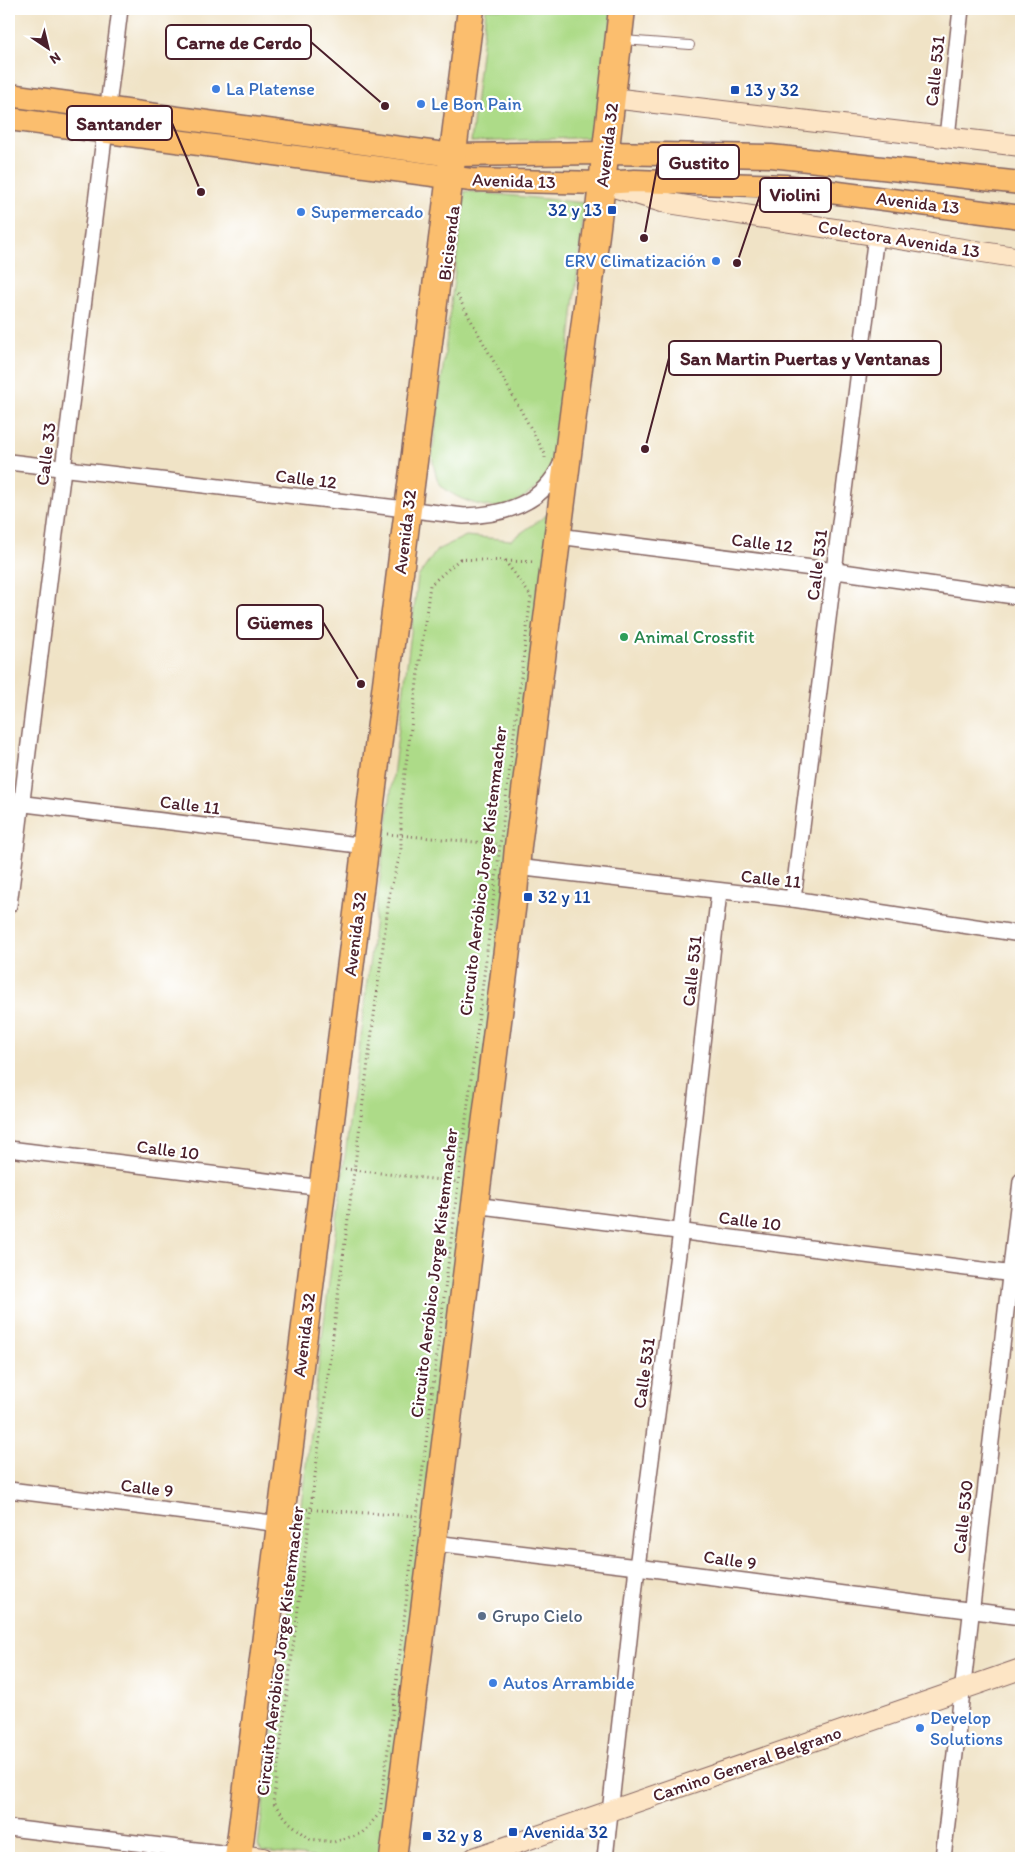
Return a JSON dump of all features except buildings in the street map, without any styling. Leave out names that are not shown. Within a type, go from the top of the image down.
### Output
[{"type":"highway","name":"Avenida 32","points":[[246,1857],[281,1516],[471,9]]},
{"type":"highway","name":"Avenida 32","points":[[393,1858],[434,1543],[470,1190],[511,852],[558,536],[622,9]]},
{"type":"main road","name":"Avenida 13","points":[[9,95],[107,109],[451,166],[471,180],[602,183],[635,181],[785,186],[1021,217]]},
{"type":"main road","name":"Avenida 13","points":[[9,119],[105,131],[451,166],[606,153],[771,156],[1021,183]]},
{"type":"street","name":"Calle 33","points":[[9,905],[15,802],[63,468],[120,9]]},
{"type":"street","name":"Calle 531","points":[[946,138],[961,9]]},
{"type":"street","points":[[612,98],[1021,146]]},
{"type":"street","name":"Colectora Avenida 13","points":[[602,183],[662,202],[1021,258]]},
{"type":"street","name":"Calle 531","points":[[793,899],[836,571],[876,235]]},
{"type":"street","name":"Calle 12","points":[[9,462],[408,511],[464,516],[487,515],[510,510],[529,501],[546,489],[558,470],[568,447]]},
{"type":"street","name":"Calle 12","points":[[558,536],[836,571],[1021,597]]},
{"type":"street","name":"Calle 11","points":[[15,802],[367,838]]},
{"type":"street","name":"Calle 11","points":[[511,852],[719,892],[793,899],[1021,934]]},
{"type":"street","name":"Calle 531","points":[[605,1858],[637,1567],[681,1231],[719,892]]},
{"type":"street","name":"Calle 10","points":[[9,1149],[324,1177]]},
{"type":"street","name":"Calle 530","points":[[943,1858],[964,1688],[971,1611],[1015,1274],[1021,1181]]},
{"type":"street","name":"Calle 10","points":[[470,1190],[681,1231],[1015,1274]]},
{"type":"street","name":"Calle 9","points":[[9,1490],[281,1516]]},
{"type":"street","name":"Calle 9","points":[[434,1543],[637,1567],[1021,1617]]},
{"type":"street","name":"Camino General Belgrano","points":[[485,1857],[610,1811],[1021,1669]]},
{"type":"street","points":[[9,1828],[246,1857]]},
{"type":"lane","points":[[619,39],[690,45]]},
{"type":"path","name":"Bicisenda","points":[[456,293],[545,454],[546,489]]},
{"type":"path","name":"Circuito Aeróbico Jorge Kistenmacher","points":[[505,561],[531,596],[511,852],[470,1190],[418,1516],[380,1813],[362,1833],[334,1842],[310,1839],[290,1823],[273,1803],[390,891],[401,852],[401,802],[430,585],[460,559],[554,563]]},
{"type":"path","points":[[367,838],[401,836],[511,852]]},
{"type":"path","points":[[324,1177],[353,1170],[470,1190]]},
{"type":"path","points":[[281,1516],[311,1510],[418,1516]]},
{"type":"green space","points":[[486,9],[613,9],[599,137],[471,142]]},
{"type":"green space","points":[[465,191],[585,203],[556,472],[519,500],[512,504],[498,507],[480,505],[462,499],[446,490],[437,479],[432,456]]},
{"type":"green space","points":[[551,512],[386,1858],[322,1858],[262,1852],[258,1846],[418,577],[437,550],[466,536],[511,540]]},
{"type":"place","name":"La Platense","points":[[216,89]]},
{"type":"place","name":"13 y 32","points":[[735,90]]},
{"type":"place","name":"Le Bon Pain","points":[[421,104]]},
{"type":"place","name":"Carne de Cerdo","points":[[385,106]]},
{"type":"place","name":"Santander","points":[[201,192]]},
{"type":"place","name":"32 y 13","points":[[612,210]]},
{"type":"place","name":"Supermercado","points":[[301,212]]},
{"type":"place","name":"Gustito","points":[[644,238]]},
{"type":"place","name":"ERV Climatización","points":[[716,261]]},
{"type":"place","name":"Violini","points":[[737,263]]},
{"type":"place","name":"San Martin Puertas y Ventanas","points":[[645,449]]},
{"type":"place","name":"Animal Crossfit","points":[[624,637]]},
{"type":"place","name":"Güemes","points":[[361,684]]},
{"type":"place","name":"32 y 11","points":[[528,897]]},
{"type":"place","name":"Grupo Cielo","points":[[482,1616]]},
{"type":"place","name":"Autos Arrambide","points":[[493,1683]]},
{"type":"place","name":"Develop Solutions","points":[[920,1728]]},
{"type":"place","name":"Avenida 32","points":[[513,1832]]},
{"type":"place","name":"32 y 8","points":[[427,1836]]}]
